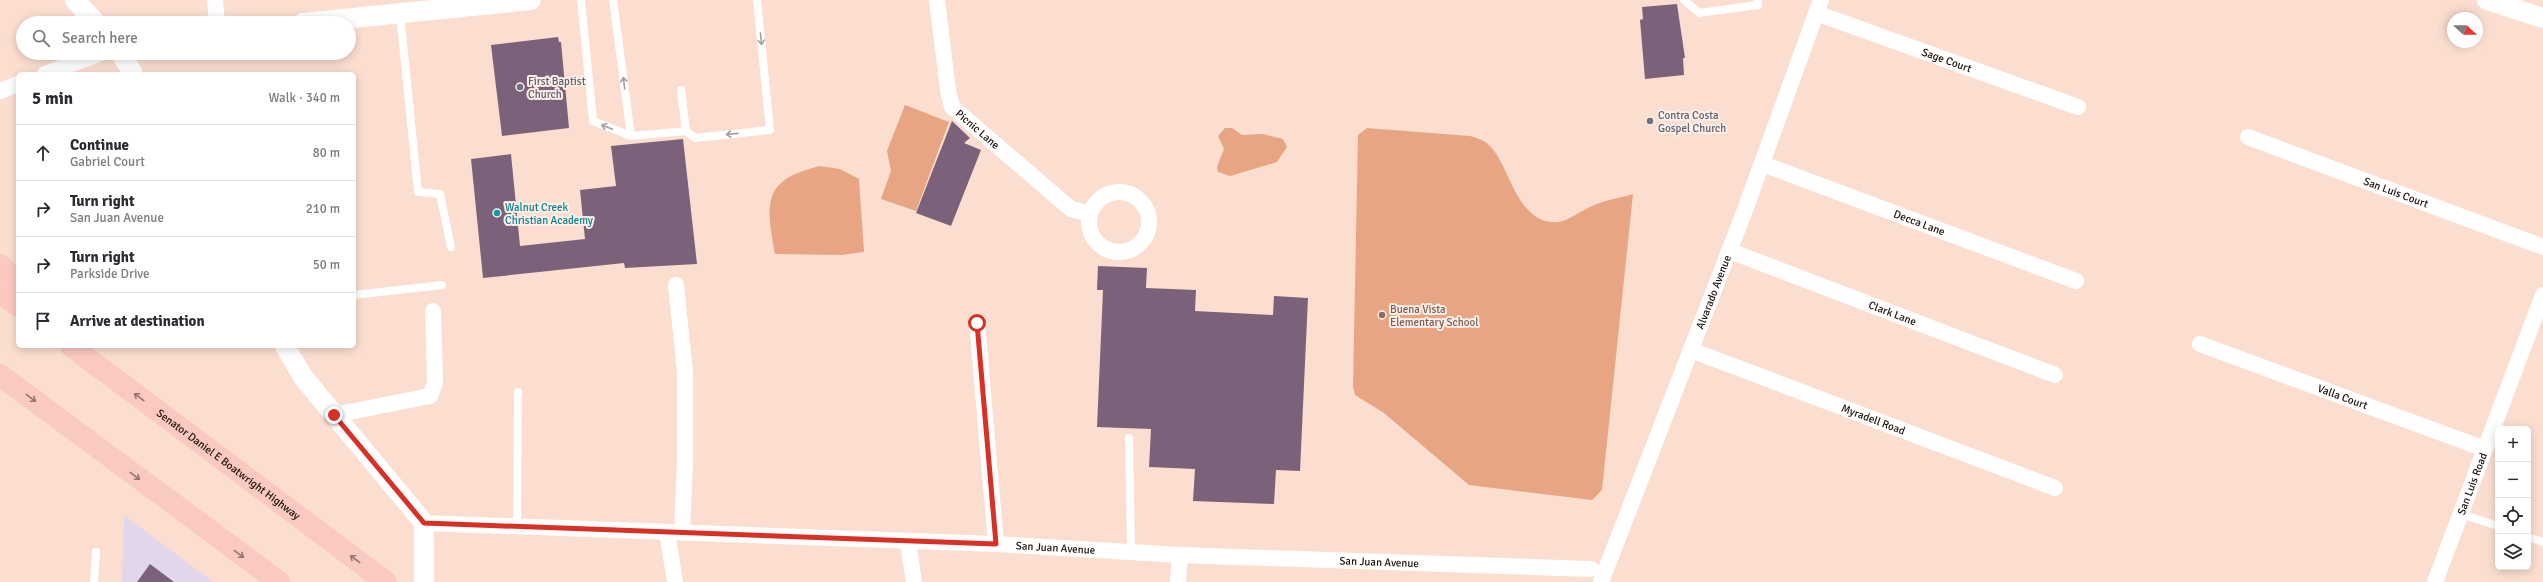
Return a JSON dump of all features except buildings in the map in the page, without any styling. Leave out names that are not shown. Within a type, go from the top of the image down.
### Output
[{"type":"highway","points":[[0,265],[16,281]]},
{"type":"highway","points":[[0,293],[16,305]]},
{"type":"highway","name":"Senator Daniel E Boatwright Highway","points":[[74,348],[386,582]]},
{"type":"highway","points":[[83,348],[111,376]]},
{"type":"highway","points":[[0,375],[278,582]]},
{"type":"street","points":[[74,0],[89,16]]},
{"type":"street","points":[[215,0],[216,16]]},
{"type":"street","points":[[356,16],[445,4],[530,0]]},
{"type":"street","name":"Picnic Lane","points":[[937,0],[948,90],[952,107],[1071,208],[1090,214]]},
{"type":"street","points":[[2488,0],[2543,18]]},
{"type":"street","name":"Sage Court","points":[[1818,6],[2078,107]]},
{"type":"street","name":"Alvarado Avenue","points":[[1601,582],[1763,164],[1818,6]]},
{"type":"street","points":[[50,72],[82,60]]},
{"type":"street","points":[[125,60],[132,72]]},
{"type":"street","points":[[0,91],[16,85]]},
{"type":"street","name":"San Luis Court","points":[[2248,137],[2543,247]]},
{"type":"street","name":"Decca Lane","points":[[1763,164],[2076,281]]},
{"type":"street","name":"Clark Lane","points":[[1730,251],[2055,375]]},
{"type":"street","points":[[674,582],[675,533],[686,462],[685,372],[676,285]]},
{"type":"street","name":"San Luis Road","points":[[2435,582],[2543,295]]},
{"type":"street","points":[[334,415],[430,396],[435,383],[433,311]]},
{"type":"street","points":[[977,323],[996,544]]},
{"type":"street","name":"Valla Court","points":[[2200,344],[2485,449]]},
{"type":"street","points":[[286,348],[303,378],[424,523],[424,582]]},
{"type":"street","name":"Myradell Road","points":[[1691,350],[2055,488]]},
{"type":"street","name":"San Juan Avenue","points":[[424,523],[908,542],[996,544],[1180,555],[1591,569]]},
{"type":"street","points":[[908,542],[914,582]]},
{"type":"street","points":[[1178,582],[1180,555]]},
{"type":"lane","points":[[581,0],[593,121],[631,136],[686,131],[695,138],[770,130],[757,0]]},
{"type":"lane","points":[[613,0],[631,136]]},
{"type":"lane","points":[[1684,0],[1699,13],[1758,5],[1758,0]]},
{"type":"lane","points":[[397,11],[418,192],[440,194],[451,247]]},
{"type":"lane","points":[[681,90],[686,131]]},
{"type":"lane","points":[[356,295],[442,285]]},
{"type":"lane","points":[[517,526],[518,392]]},
{"type":"lane","points":[[1129,438],[1131,552]]},
{"type":"lane","points":[[2461,514],[2495,525]]},
{"type":"lane","points":[[2531,538],[2543,542]]},
{"type":"lane","points":[[94,582],[96,552]]},
{"type":"shaded area","points":[[905,105],[949,122],[916,211],[881,199],[891,171],[887,151]]},
{"type":"shaded area","points":[[1225,128],[1232,128],[1242,135],[1263,134],[1283,139],[1287,147],[1277,162],[1230,176],[1218,172],[1217,167],[1224,149],[1218,136]]},
{"type":"shaded area","points":[[1367,128],[1470,136],[1483,140],[1497,155],[1516,193],[1524,205],[1533,215],[1545,221],[1563,221],[1597,204],[1633,194],[1602,490],[1592,500],[1469,485],[1384,413],[1355,395],[1353,387],[1358,135]]},
{"type":"shaded area","points":[[820,166],[840,169],[859,179],[864,252],[841,255],[775,254],[770,220],[772,196],[778,186],[787,178]]},
{"type":"shaded area","points":[[124,515],[213,582],[122,582]]},
{"type":"place","name":"First Baptist Church","points":[[520,87]]},
{"type":"place","name":"Contra Costa Gospel Church","points":[[1650,121]]},
{"type":"place","name":"Walnut Creek Christian Academy","points":[[497,213]]},
{"type":"place","name":"Buena Vista Elementary School","points":[[1382,315]]},
{"type":"route","points":[[334,415],[424,523],[908,542],[996,544],[977,323]]}]
